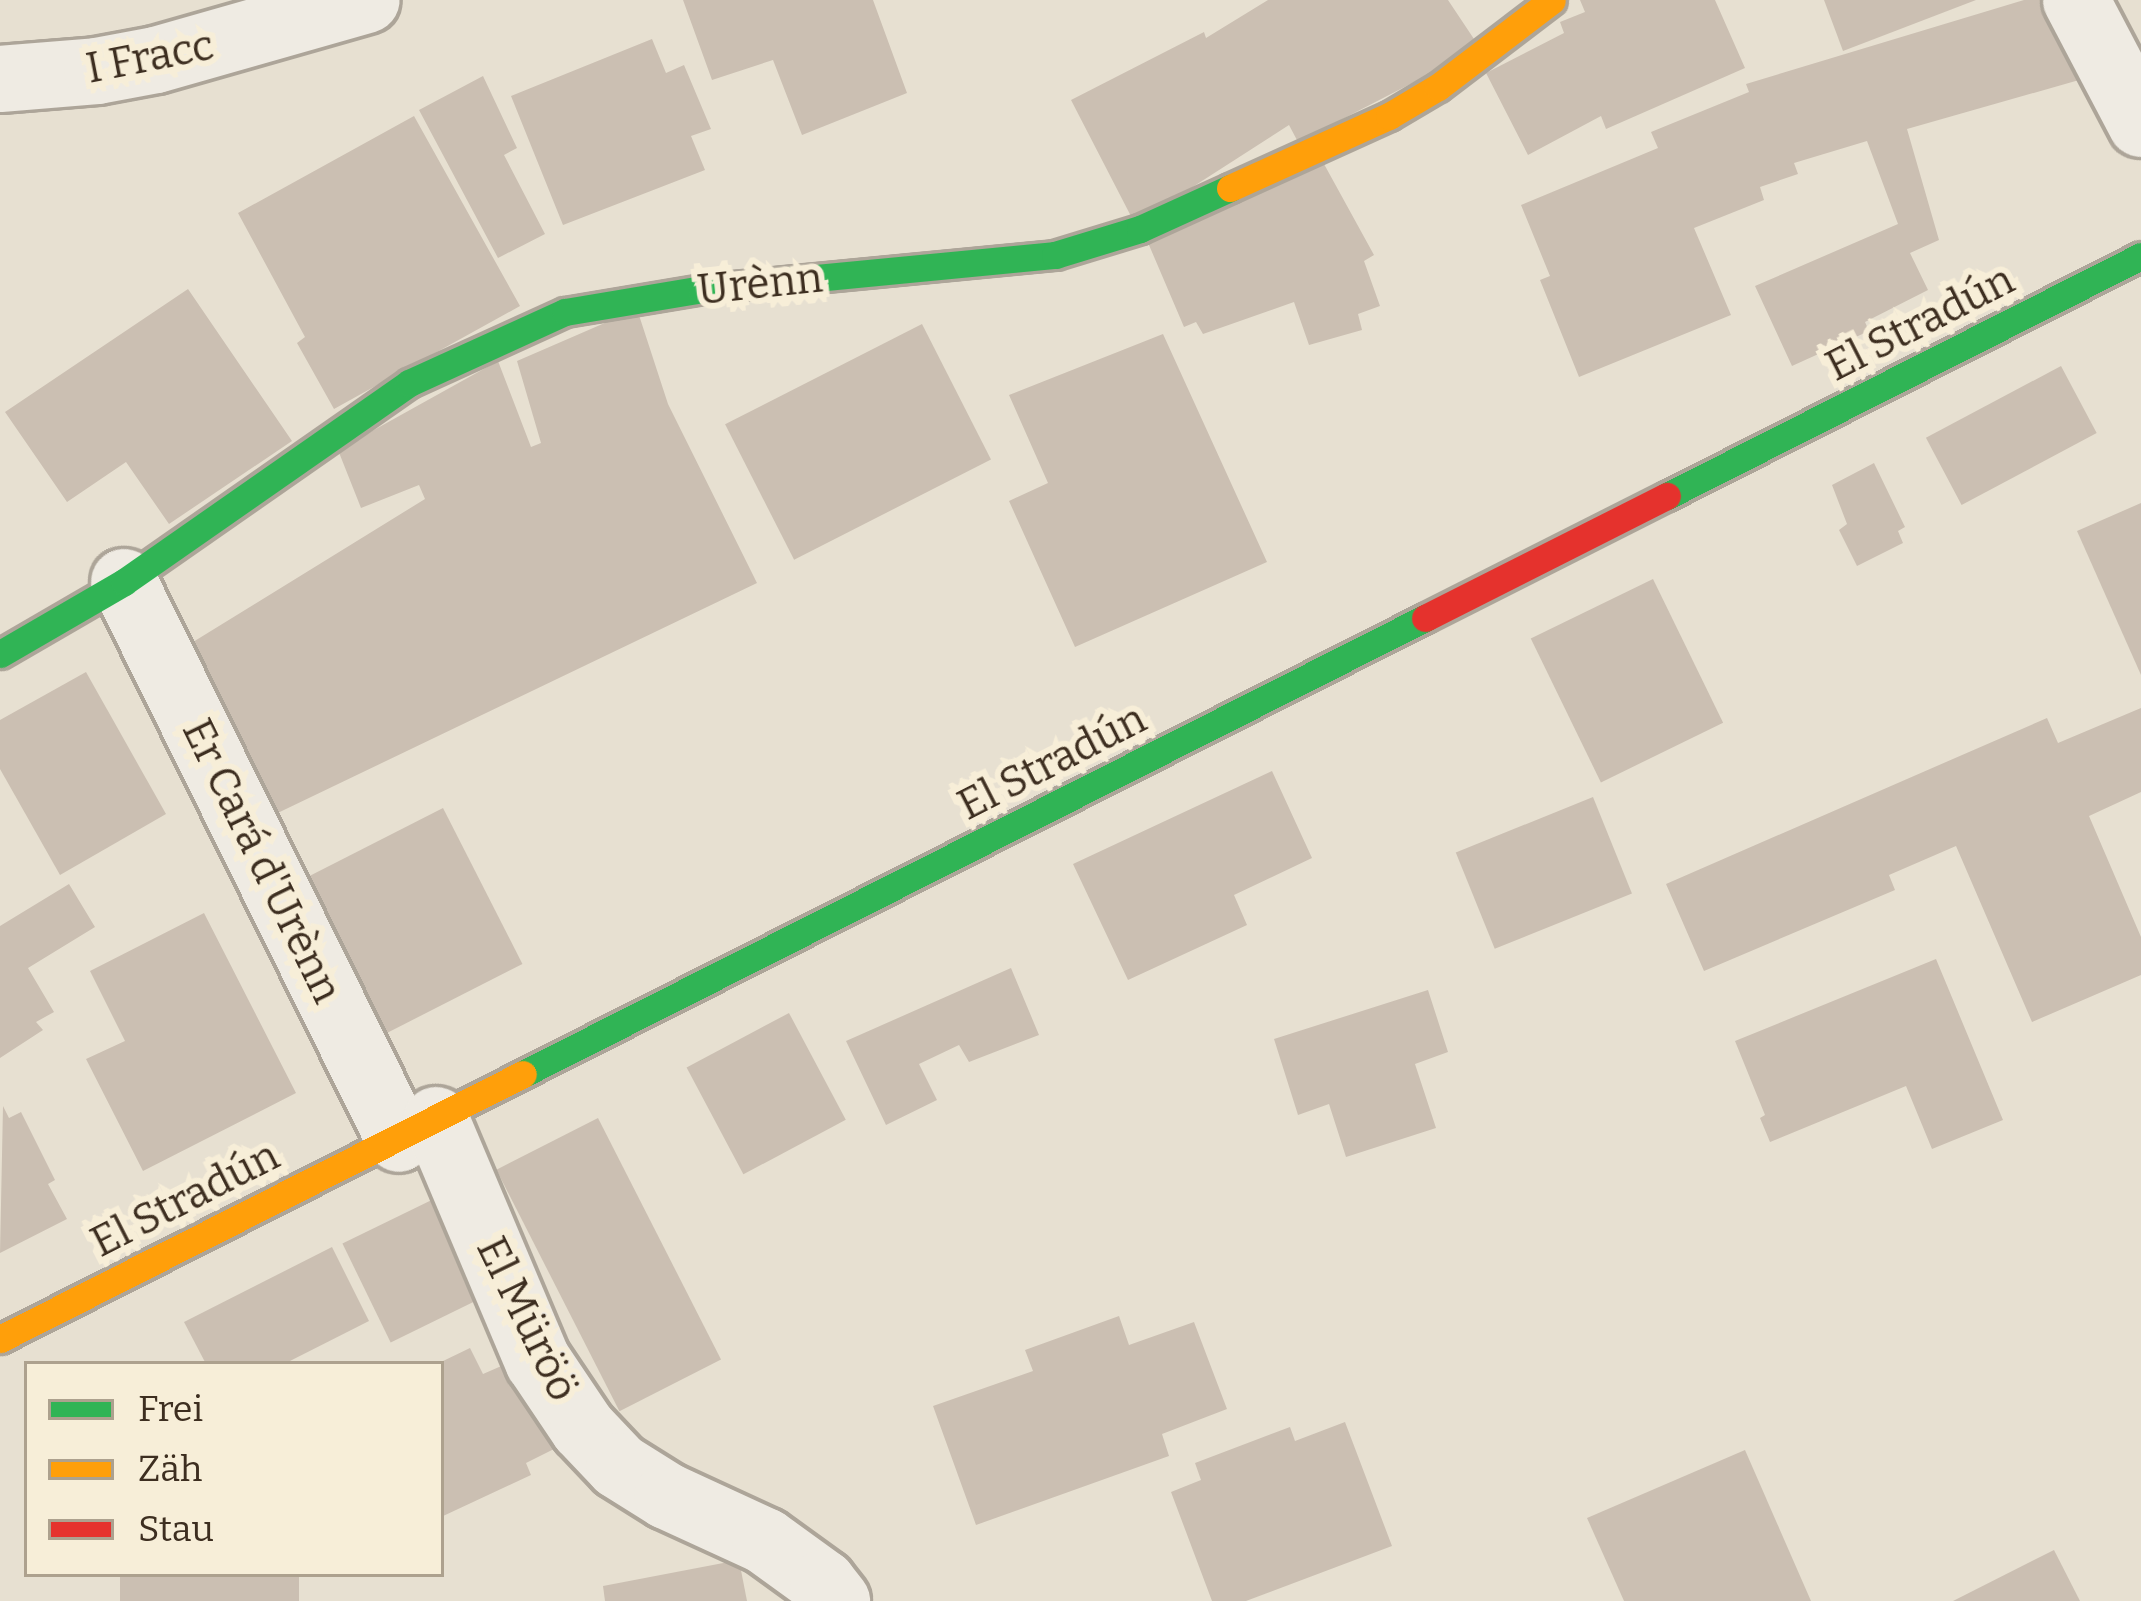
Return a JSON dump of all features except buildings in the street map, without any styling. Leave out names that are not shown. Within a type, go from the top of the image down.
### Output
[{"type":"main road","name":"Urènn","points":[[0,654],[124,582],[409,383],[566,312],[703,289],[1055,256],[1140,230],[1389,116],[1438,87],[1552,0]]},
{"type":"main road","name":"El Stradún","points":[[0,1339],[2141,256]]},
{"type":"street","name":"I Fracc","points":[[0,79],[156,60],[367,0]]},
{"type":"street","points":[[2076,0],[2141,124]]},
{"type":"street","name":"Er Cará d'Urènn","points":[[124,582],[418,1130]]},
{"type":"street","name":"El Müröö","points":[[418,1130],[538,1361],[583,1428],[619,1466],[667,1496],[765,1541],[824,1583],[837,1601]]},
{"type":"traffic: fast","points":[[0,654],[124,582],[409,383],[565,312],[702,289],[1055,255],[1140,229],[1230,188]]},
{"type":"traffic: fast","points":[[1667,496],[2141,256]]},
{"type":"traffic: fast","points":[[523,1074],[1425,618]]},
{"type":"traffic: slow","points":[[1230,188],[1389,116],[1438,87],[1552,0]]},
{"type":"traffic: slow","points":[[0,1339],[523,1074]]},
{"type":"traffic: jam","points":[[1425,618],[1667,496]]}]
